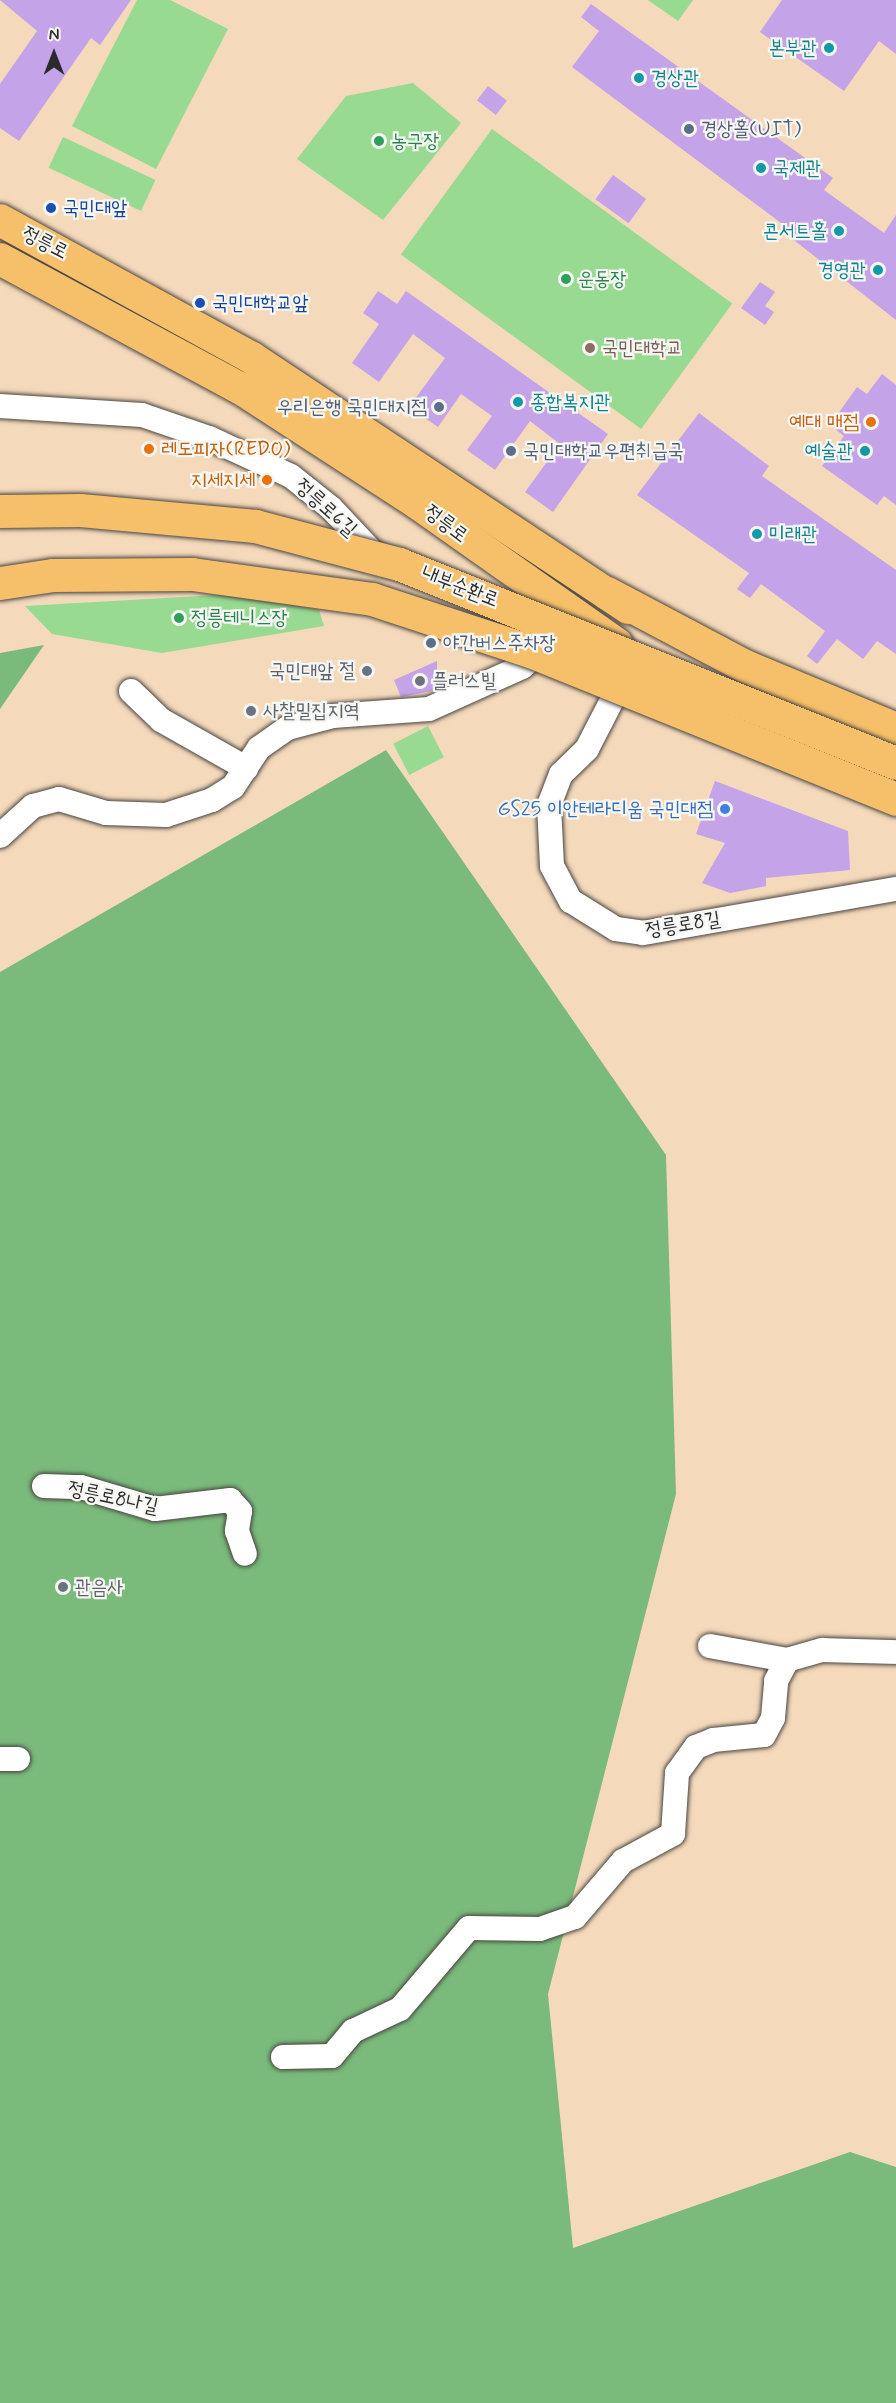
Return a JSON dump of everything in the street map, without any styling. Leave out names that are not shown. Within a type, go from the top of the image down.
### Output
[{"type":"highway","name":"내부순환로","points":[[0,511],[80,510],[255,526],[399,564],[892,773]]},
{"type":"highway","name":"내부순환로","points":[[0,584],[52,575],[192,574],[372,599],[530,651],[896,800]]},
{"type":"highway","points":[[607,593],[779,681],[896,731]]},
{"type":"main road","name":"정릉로","points":[[0,220],[89,265],[252,358],[723,668],[896,738]]},
{"type":"main road","points":[[0,237],[72,277],[89,278],[89,265]]},
{"type":"main road","name":"정릉로","points":[[0,259],[190,359],[321,438],[635,656],[711,699],[892,773]]},
{"type":"main road","name":"정릉로","points":[[607,593],[896,717]]},
{"type":"main road","name":"정릉로","points":[[859,724],[896,731]]},
{"type":"street","name":"정릉로6길","points":[[0,406],[142,415],[209,438],[291,476],[331,507],[401,579],[557,638],[635,656]]},
{"type":"street","points":[[0,836],[33,806],[59,799],[106,813],[166,815],[212,800],[234,787],[259,748],[288,728],[333,717],[429,709],[522,667],[557,638]]},
{"type":"street","name":"정릉로8길","points":[[635,656],[587,749],[561,774],[549,805],[552,866],[571,901],[616,929],[643,933],[896,889]]},
{"type":"street","points":[[130,691],[161,720],[246,768]]},
{"type":"street","name":"정릉로8나길","points":[[44,1486],[81,1486],[155,1509],[230,1500],[240,1511],[237,1530],[245,1554]]},
{"type":"street","points":[[710,1646],[787,1660],[823,1650],[896,1652]]},
{"type":"street","points":[[283,2057],[332,2056],[353,2031],[400,2009],[469,1928],[540,1929],[574,1917],[623,1861],[673,1834],[677,1773],[696,1747],[713,1740],[764,1736],[773,1718],[776,1681],[787,1660]]},
{"type":"green space","points":[[137,0],[170,0],[228,29],[156,169],[72,126]]},
{"type":"green space","points":[[648,0],[693,0],[678,21]]},
{"type":"green space","name":"농구장","points":[[413,83],[461,123],[383,220],[297,159],[346,96]]},
{"type":"green space","name":"운동장","points":[[492,129],[732,304],[641,429],[401,254]]},
{"type":"green space","points":[[63,137],[155,180],[141,211],[49,168]]},
{"type":"green space","name":"정릉테니스장","points":[[236,594],[319,610],[324,626],[162,653],[52,634],[25,606]]},
{"type":"green space","points":[[44,645],[0,709],[0,653]]},
{"type":"green space","points":[[428,726],[444,757],[409,775],[393,744]]},
{"type":"green space","points":[[386,750],[666,1155],[676,1494],[548,1994],[573,2248],[850,2152],[896,2167],[896,2403],[0,2403],[0,972]]},
{"type":"building","points":[[0,0],[131,0],[100,45],[91,38],[19,141],[0,128],[0,84],[37,31]]},
{"type":"building","name":"본부관","points":[[782,0],[896,0],[896,54],[879,41],[844,91],[760,32]]},
{"type":"building","points":[[591,4],[833,178],[824,190],[884,233],[896,215],[896,320],[790,237],[793,232],[572,67],[599,31],[581,17]]},
{"type":"building","points":[[488,86],[507,101],[496,115],[477,100]]},
{"type":"building","points":[[613,175],[646,199],[629,223],[595,199]]},
{"type":"building","points":[[760,282],[775,292],[765,306],[774,312],[765,325],[741,308]]},
{"type":"building","name":"종합복지관","points":[[378,291],[397,304],[406,291],[608,434],[553,512],[525,492],[560,444],[530,421],[495,470],[467,450],[492,416],[461,394],[438,427],[409,407],[445,358],[413,334],[379,382],[352,363],[379,324],[363,313]]},
{"type":"building","name":"예술관","points":[[882,374],[896,385],[896,505],[884,496],[877,505],[822,466],[844,436],[830,425],[857,387],[867,394]]},
{"type":"building","name":"미래관","points":[[699,413],[769,466],[762,476],[896,570],[896,654],[877,641],[863,659],[837,639],[817,664],[807,656],[825,631],[761,584],[750,598],[737,589],[749,573],[637,495]]},
{"type":"building","name":"플러스빌","points":[[437,661],[437,690],[401,697],[394,680]]},
{"type":"building","points":[[715,781],[848,831],[850,870],[766,878],[766,886],[730,893],[702,883],[725,843],[696,834]]},
{"type":"place","name":"본부관","points":[[829,48]]},
{"type":"place","name":"경상관","points":[[639,78]]},
{"type":"place","name":"경상홀(UIT)","points":[[689,129]]},
{"type":"place","name":"농구장","points":[[379,141]]},
{"type":"place","name":"국제관","points":[[761,168]]},
{"type":"place","name":"국민대앞","points":[[51,208]]},
{"type":"place","name":"콘서트홀","points":[[839,231]]},
{"type":"place","name":"경영관","points":[[878,270]]},
{"type":"place","name":"운동장","points":[[566,279]]},
{"type":"place","name":"국민대학교앞","points":[[200,303]]},
{"type":"place","name":"국민대학교","points":[[590,348]]},
{"type":"place","name":"종합복지관","points":[[518,402]]},
{"type":"place","name":"우리은행 국민대지점","points":[[439,407]]},
{"type":"place","name":"예대 매점","points":[[871,422]]},
{"type":"place","name":"레도피자(REDO)","points":[[149,449]]},
{"type":"place","name":"국민대학교우편취급국","points":[[511,451]]},
{"type":"place","name":"예술관","points":[[865,451]]},
{"type":"place","name":"지세지세","points":[[267,480]]},
{"type":"place","name":"미래관","points":[[757,534]]},
{"type":"place","name":"정릉테니스장","points":[[179,618]]},
{"type":"place","name":"야간버스주차장","points":[[431,643]]},
{"type":"place","name":"국민대앞 절","points":[[367,671]]},
{"type":"place","name":"플러스빌","points":[[420,681]]},
{"type":"place","name":"사찰밀집지역","points":[[251,711]]},
{"type":"place","name":"GS25 이안테라디움 국민대점","points":[[725,809]]},
{"type":"place","name":"관음사","points":[[63,1587]]}]
